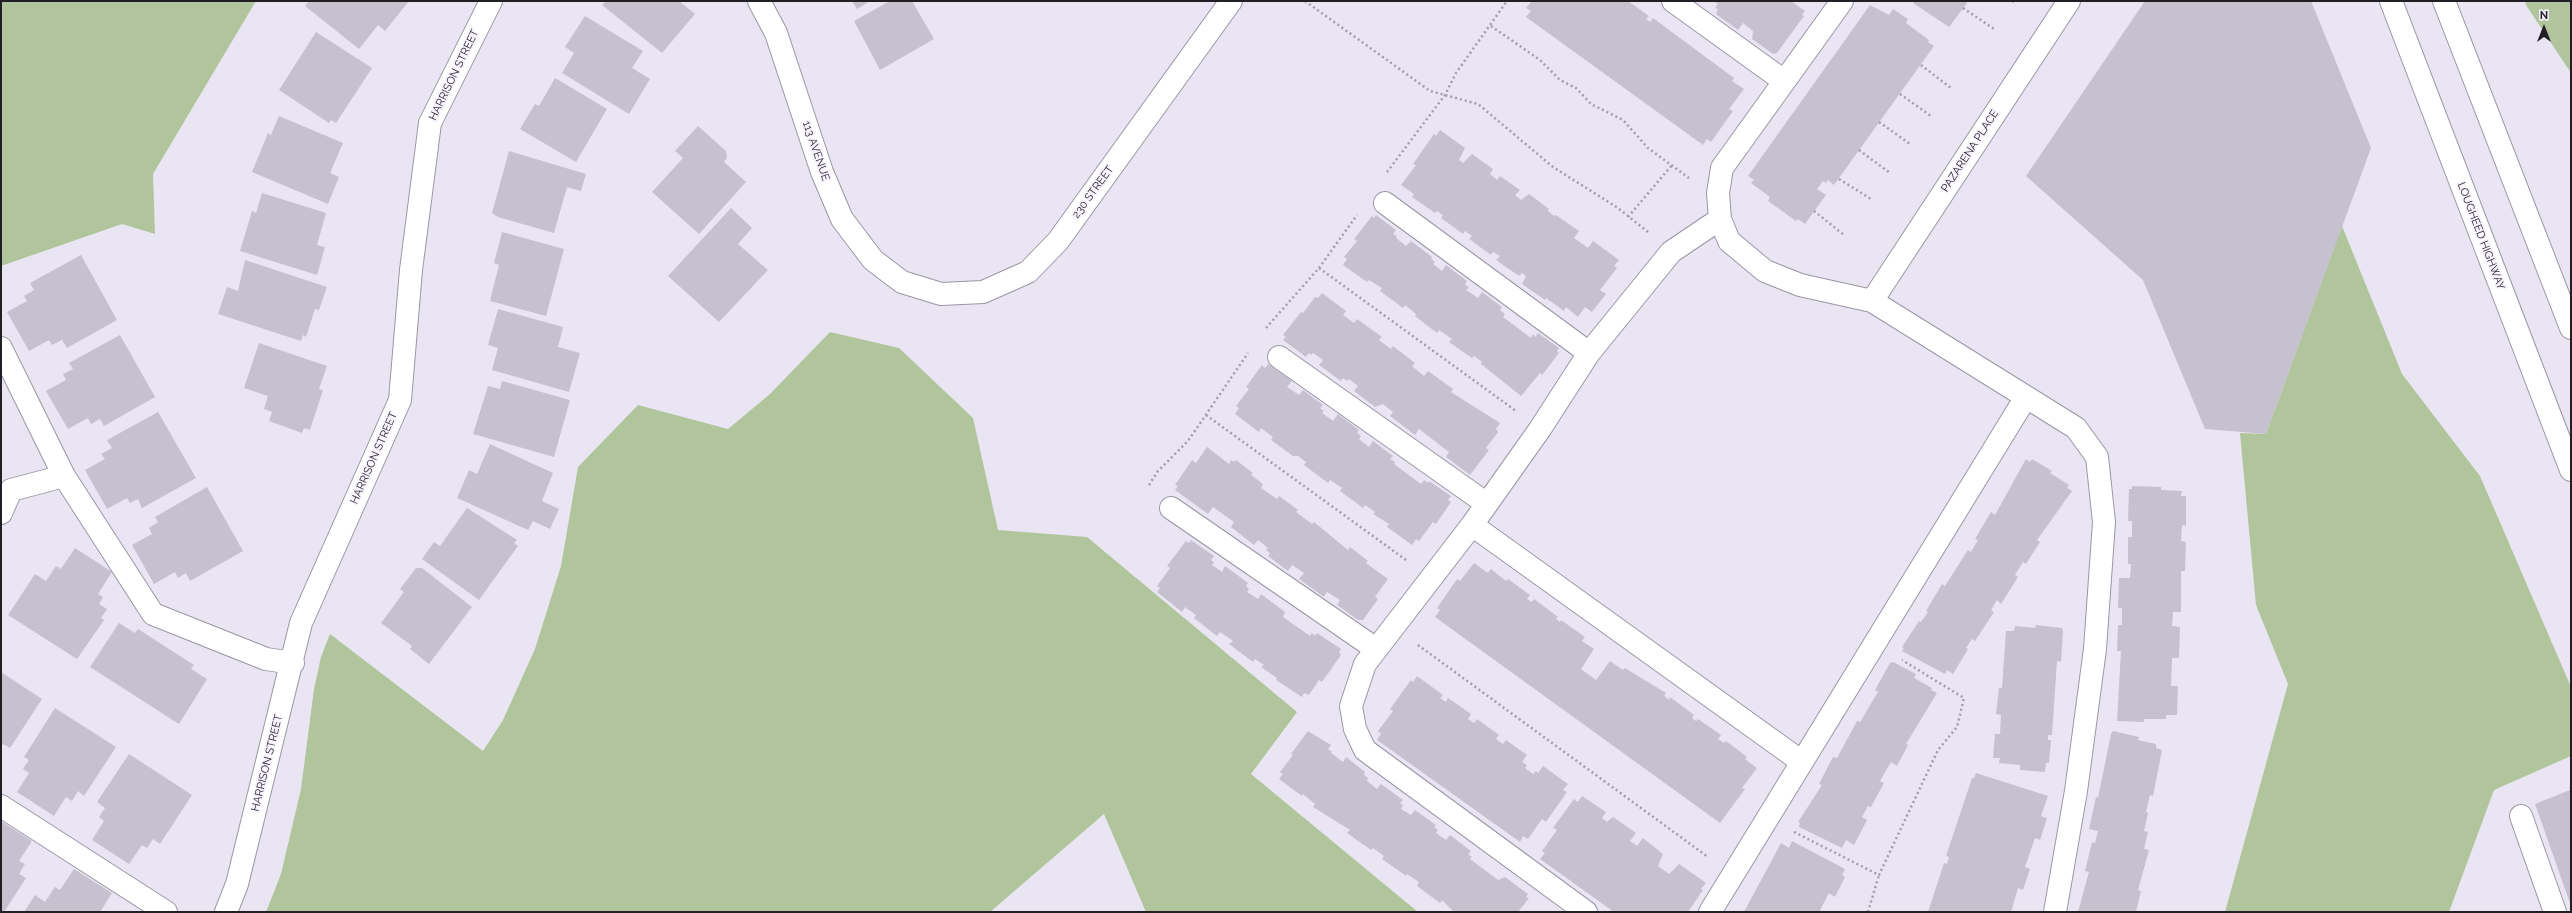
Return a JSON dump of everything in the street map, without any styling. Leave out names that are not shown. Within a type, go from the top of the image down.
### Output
[{"type":"street","name":"HARRISON STREET","points":[[226,912],[237,884],[293,663],[301,623],[400,400],[411,270],[430,124],[491,1]]},
{"type":"street","name":"113 AVENUE","points":[[759,1],[776,33],[822,172],[842,220],[873,260],[902,282]]},
{"type":"street","name":"230 STREET","points":[[902,282],[941,294],[983,292],[1028,272],[1058,241],[1231,1]]},
{"type":"street","points":[[1673,1],[1784,81]]},
{"type":"street","points":[[1842,1],[1722,168],[1718,193],[1720,220],[1729,241],[1765,271],[1800,284],[1872,301],[2076,428],[2097,457],[2104,522],[2095,649],[2076,791],[2055,912]]},
{"type":"street","name":"PAZARENA PLACE","points":[[1872,301],[2069,1]]},
{"type":"street","name":"LOUGHEED HIGHWAY","points":[[2391,1],[2571,470]]},
{"type":"street","points":[[2444,1],[2571,328]]},
{"type":"street","points":[[1385,203],[1589,353]]},
{"type":"street","points":[[1577,909],[1365,750],[1355,729],[1351,706],[1365,664],[1472,525],[1540,429],[1589,353],[1671,252],[1720,220]]},
{"type":"street","points":[[1,348],[64,476],[153,614],[266,659],[293,663]]},
{"type":"street","points":[[1279,357],[1487,504]]},
{"type":"street","points":[[1710,912],[2026,397]]},
{"type":"street","points":[[1,513],[11,490],[64,476]]},
{"type":"street","points":[[1170,508],[1376,649]]},
{"type":"street","points":[[1472,525],[1802,762]]},
{"type":"street","points":[[1,806],[166,912]]},
{"type":"street","points":[[2521,816],[2555,912]]},
{"type":"path","points":[[1305,1],[1430,91],[1478,104],[1553,167],[1618,208],[1653,236]]},
{"type":"path","points":[[1382,179],[1427,115],[1445,95],[1456,73],[1508,1]]},
{"type":"path","points":[[1963,8],[1994,29]]},
{"type":"path","points":[[1491,26],[1540,60],[1560,80],[1576,88],[1591,104],[1623,120],[1648,148],[1690,178]]},
{"type":"path","points":[[1921,65],[1951,88]]},
{"type":"path","points":[[1900,94],[1931,116]]},
{"type":"path","points":[[1879,122],[1910,144]]},
{"type":"path","points":[[1859,150],[1890,173]]},
{"type":"path","points":[[1628,217],[1672,165]]},
{"type":"path","points":[[1839,179],[1871,199]]},
{"type":"path","points":[[1265,330],[1319,268],[1360,211]]},
{"type":"path","points":[[1814,211],[1844,235]]},
{"type":"path","points":[[1319,268],[1520,414]]},
{"type":"path","points":[[1170,508],[1152,501],[1145,492],[1158,471],[1188,441],[1251,348]]},
{"type":"path","points":[[1206,415],[1409,562]]},
{"type":"path","points":[[1393,627],[1715,862],[1737,868]]},
{"type":"path","points":[[1868,912],[1879,876],[1938,750],[1957,727],[1964,698],[1899,658]]},
{"type":"path","points":[[1790,830],[1879,876]]},
{"type":"green space","points":[[1,1],[256,1],[153,174],[155,234],[122,224],[1,266]]},
{"type":"green space","points":[[2525,1],[2571,1],[2571,73],[2526,5]]},
{"type":"green space","points":[[2342,226],[2402,374],[2480,476],[2571,687],[2571,756],[2494,790],[2449,912],[2225,912],[2288,684],[2256,605],[2240,433],[2266,434]]},
{"type":"green space","points":[[830,332],[899,348],[973,418],[998,530],[1087,537],[1297,712],[1251,774],[1418,912],[1146,912],[1104,814],[990,912],[266,912],[281,874],[301,789],[314,689],[321,657],[330,634],[483,751],[503,720],[535,649],[561,566],[578,467],[638,405],[728,429],[770,394]]},
{"type":"building","points":[[309,1],[409,1],[385,31],[378,25],[359,49],[305,6]]},
{"type":"building","points":[[606,1],[679,1],[695,14],[662,53],[602,5]]},
{"type":"building","points":[[852,1],[870,1],[857,9]]},
{"type":"building","points":[[890,1],[912,1],[934,39],[880,70],[854,21]]},
{"type":"building","points":[[1532,1],[1628,1],[1649,16],[1646,19],[1650,22],[1653,18],[1734,78],[1732,81],[1744,89],[1729,109],[1733,111],[1711,142],[1707,139],[1703,145],[1526,17],[1531,11],[1526,8]]},
{"type":"building","points":[[1713,1],[1791,1],[1805,11],[1802,15],[1804,16],[1777,53],[1773,54],[1752,39],[1753,31],[1743,23],[1738,30],[1716,14],[1718,9],[1715,8],[1718,4]]},
{"type":"building","points":[[1914,1],[1965,1],[1967,3],[1949,27],[1913,3]]},
{"type":"building","points":[[2145,1],[2311,1],[2371,148],[2266,434],[2205,429],[2143,280],[2026,176]]},
{"type":"building","points":[[1870,5],[1889,15],[1893,9],[1908,19],[1906,23],[1929,40],[1928,42],[1934,46],[1834,185],[1828,180],[1826,183],[1823,181],[1817,189],[1826,195],[1805,224],[1798,219],[1796,221],[1768,201],[1770,197],[1751,183],[1754,180],[1748,176]]},
{"type":"building","points":[[585,16],[643,51],[632,68],[650,79],[629,114],[562,73],[574,53],[565,47]]},
{"type":"building","points":[[316,32],[372,68],[336,123],[331,120],[329,123],[279,90]]},
{"type":"building","points":[[555,78],[607,109],[576,162],[520,129],[535,104],[539,106]]},
{"type":"building","points":[[279,116],[343,143],[330,173],[339,177],[328,204],[252,172],[268,133],[271,135]]},
{"type":"building","points":[[698,126],[726,151],[727,158],[724,162],[746,182],[699,234],[652,192],[683,158],[675,151]]},
{"type":"building","points":[[1440,130],[1465,148],[1459,160],[1463,163],[1472,154],[1493,169],[1490,174],[1497,180],[1500,176],[1520,190],[1515,195],[1521,200],[1529,194],[1549,209],[1548,211],[1554,216],[1556,215],[1579,231],[1574,238],[1588,248],[1593,241],[1619,260],[1614,266],[1617,268],[1600,290],[1606,294],[1592,312],[1585,307],[1578,317],[1566,307],[1564,311],[1546,298],[1545,300],[1522,284],[1526,276],[1522,273],[1519,276],[1496,260],[1500,256],[1493,252],[1491,255],[1469,239],[1472,236],[1465,231],[1463,234],[1441,218],[1443,215],[1437,211],[1435,213],[1412,197],[1414,194],[1401,185],[1416,165],[1413,164],[1434,134],[1436,136]]},
{"type":"building","points":[[509,151],[586,174],[581,191],[567,187],[554,233],[498,217],[492,213]]},
{"type":"building","points":[[262,193],[326,213],[317,245],[325,247],[317,275],[240,251],[252,211],[256,213]]},
{"type":"building","points":[[731,208],[752,228],[738,244],[768,270],[719,322],[668,276]]},
{"type":"building","points":[[1376,215],[1396,230],[1393,234],[1397,236],[1396,238],[1406,246],[1411,241],[1432,257],[1431,259],[1435,262],[1433,264],[1442,271],[1446,265],[1467,281],[1465,285],[1469,287],[1466,290],[1478,298],[1482,292],[1502,307],[1500,310],[1505,314],[1503,317],[1531,338],[1533,334],[1535,337],[1538,333],[1559,348],[1557,351],[1559,353],[1542,375],[1540,373],[1521,396],[1481,364],[1482,362],[1474,356],[1472,358],[1449,342],[1452,339],[1439,330],[1437,333],[1415,316],[1416,314],[1405,305],[1403,308],[1380,291],[1382,288],[1369,280],[1367,282],[1343,265],[1347,259],[1344,257],[1357,241],[1354,239],[1372,216],[1374,218]]},
{"type":"building","points":[[502,232],[564,249],[546,316],[490,301],[499,265],[494,263]]},
{"type":"building","points":[[81,255],[117,320],[67,348],[62,340],[52,345],[49,340],[29,351],[7,312],[27,301],[24,296],[34,290],[30,283]]},
{"type":"building","points":[[245,260],[327,287],[319,310],[315,309],[306,337],[303,335],[301,341],[218,314],[227,287],[238,291]]},
{"type":"building","points":[[1322,293],[1346,311],[1343,315],[1354,323],[1357,319],[1382,337],[1379,340],[1391,349],[1393,346],[1415,363],[1412,366],[1424,376],[1428,371],[1453,389],[1451,392],[1500,423],[1496,429],[1498,432],[1486,448],[1489,450],[1470,475],[1446,457],[1449,452],[1419,429],[1415,435],[1390,416],[1393,412],[1383,404],[1375,407],[1354,391],[1358,386],[1349,379],[1347,381],[1343,378],[1341,381],[1319,365],[1323,360],[1313,353],[1311,355],[1309,353],[1306,357],[1283,340],[1286,337],[1283,335],[1301,312],[1303,313],[1315,297],[1318,298]]},
{"type":"building","points":[[498,309],[563,327],[558,347],[580,353],[569,392],[492,370],[498,348],[488,345]]},
{"type":"building","points":[[120,335],[155,397],[104,426],[100,419],[91,424],[88,418],[68,429],[46,391],[66,380],[63,374],[73,369],[69,363]]},
{"type":"building","points":[[259,343],[327,366],[319,389],[323,390],[310,430],[304,428],[302,433],[269,421],[272,412],[264,409],[268,396],[244,388]]},
{"type":"building","points":[[1268,364],[1292,381],[1287,387],[1299,395],[1303,390],[1323,405],[1320,408],[1324,411],[1322,413],[1333,421],[1338,414],[1359,430],[1357,433],[1361,436],[1359,439],[1369,447],[1373,441],[1393,456],[1390,459],[1395,462],[1394,464],[1421,484],[1424,480],[1428,483],[1429,481],[1451,496],[1448,500],[1451,502],[1436,524],[1433,522],[1419,541],[1416,539],[1412,545],[1387,527],[1389,524],[1373,514],[1375,512],[1365,505],[1363,508],[1340,491],[1342,488],[1330,480],[1328,483],[1304,465],[1306,462],[1298,456],[1293,456],[1271,440],[1273,437],[1261,428],[1259,432],[1235,414],[1239,408],[1236,406],[1249,389],[1246,387],[1262,365],[1265,368]]},
{"type":"building","points":[[502,381],[570,400],[554,457],[473,434],[488,386],[500,389]]},
{"type":"building","points":[[158,412],[196,478],[142,508],[138,499],[130,503],[127,498],[107,509],[85,470],[105,459],[101,454],[112,448],[107,440]]},
{"type":"building","points":[[490,444],[553,473],[542,501],[559,509],[550,529],[533,521],[528,530],[457,498],[469,470],[477,474]]},
{"type":"building","points":[[1207,447],[1229,464],[1231,460],[1234,462],[1236,460],[1253,473],[1251,475],[1263,484],[1261,488],[1277,499],[1279,496],[1298,510],[1296,512],[1312,524],[1314,522],[1348,550],[1350,547],[1368,561],[1366,563],[1388,579],[1375,597],[1378,599],[1363,620],[1358,620],[1337,605],[1340,600],[1327,592],[1324,597],[1299,579],[1304,573],[1292,565],[1288,571],[1268,556],[1270,553],[1266,550],[1268,548],[1258,540],[1254,545],[1231,527],[1234,522],[1213,507],[1208,514],[1175,490],[1178,486],[1175,485],[1192,460],[1196,463]]},
{"type":"building","points":[[2026,459],[2030,462],[2032,459],[2052,471],[2050,473],[2069,485],[2067,488],[2072,491],[2037,540],[2040,542],[2026,564],[2023,562],[2015,575],[2018,577],[2001,604],[1997,600],[1991,610],[1994,612],[1975,641],[1972,639],[1966,648],[1968,649],[1953,674],[1947,670],[1945,674],[1902,651],[1904,648],[1902,647],[1919,621],[1921,622],[1928,612],[1926,611],[1942,584],[1945,586],[1968,550],[1971,552],[1978,540],[1975,539],[1991,512],[1995,515]]},
{"type":"building","points":[[2132,486],[2161,487],[2161,490],[2182,491],[2181,496],[2186,496],[2186,526],[2182,525],[2181,541],[2186,542],[2185,571],[2181,571],[2181,612],[2173,612],[2172,626],[2180,627],[2179,658],[2172,658],[2171,686],[2178,686],[2177,715],[2166,715],[2166,719],[2144,719],[2144,722],[2117,721],[2121,651],[2117,651],[2118,625],[2122,625],[2122,608],[2118,608],[2119,578],[2130,578],[2131,564],[2128,564],[2128,537],[2132,537],[2132,521],[2128,521],[2129,489],[2132,489]]},
{"type":"building","points":[[207,487],[243,551],[190,581],[186,573],[178,578],[175,572],[154,584],[132,545],[152,534],[149,528],[158,522],[155,517]]},
{"type":"building","points":[[467,508],[517,540],[514,543],[518,546],[479,600],[422,559],[434,542],[440,546]]},
{"type":"building","points":[[1191,540],[1214,556],[1211,560],[1214,562],[1212,565],[1222,572],[1225,566],[1248,583],[1246,586],[1249,589],[1247,592],[1258,599],[1261,594],[1285,612],[1283,617],[1310,636],[1312,633],[1315,636],[1317,633],[1341,649],[1339,652],[1341,655],[1322,682],[1319,680],[1309,695],[1304,693],[1302,697],[1276,680],[1277,678],[1261,667],[1264,665],[1255,659],[1253,662],[1229,644],[1233,641],[1220,632],[1217,636],[1194,618],[1196,615],[1185,607],[1182,612],[1157,592],[1160,588],[1157,586],[1170,568],[1167,566],[1186,541],[1189,543]]},
{"type":"building","points":[[75,548],[112,572],[98,594],[103,597],[99,604],[107,609],[101,618],[104,620],[77,659],[8,615],[35,574],[46,581],[56,566],[61,569]]},
{"type":"building","points":[[1474,563],[1488,573],[1491,569],[1506,581],[1508,579],[1530,595],[1527,599],[1532,602],[1534,599],[1558,617],[1556,619],[1560,622],[1561,620],[1585,637],[1582,641],[1594,649],[1581,669],[1596,680],[1610,661],[1623,670],[1625,668],[1666,693],[1664,696],[1669,700],[1670,697],[1694,715],[1692,718],[1696,721],[1698,719],[1721,735],[1718,739],[1724,743],[1726,741],[1747,757],[1745,759],[1757,768],[1742,788],[1745,789],[1720,823],[1435,617],[1440,610],[1437,608],[1457,579],[1460,581]]},
{"type":"building","points":[[416,568],[422,568],[472,607],[429,664],[410,649],[412,646],[381,623],[404,592],[400,589]]},
{"type":"building","points":[[119,623],[135,633],[138,629],[194,665],[191,669],[207,679],[179,724],[90,667]]},
{"type":"building","points":[[2036,625],[2062,628],[2063,631],[2061,662],[2057,661],[2052,735],[2048,735],[2048,740],[2051,740],[2049,763],[2046,763],[2045,772],[2020,770],[2020,765],[1999,763],[2000,758],[1993,758],[1995,734],[2000,734],[2001,715],[1996,714],[1999,688],[2002,688],[2006,631],[2014,631],[2015,626],[2035,628]]},
{"type":"building","points":[[1893,662],[1916,674],[1914,678],[1932,688],[1931,690],[1937,693],[1906,744],[1908,745],[1897,766],[1891,762],[1880,781],[1884,783],[1871,807],[1868,806],[1862,817],[1867,820],[1854,845],[1846,840],[1842,848],[1799,827],[1800,823],[1798,822],[1822,785],[1819,784],[1833,757],[1837,758],[1857,721],[1860,722],[1878,692],[1875,690],[1890,663]]},
{"type":"building","points":[[1,672],[42,699],[10,748],[3,744],[1,747]]},
{"type":"building","points":[[1417,676],[1443,695],[1440,698],[1446,702],[1448,698],[1471,714],[1468,719],[1474,723],[1477,719],[1499,735],[1496,739],[1503,744],[1506,740],[1527,755],[1522,762],[1527,765],[1525,768],[1533,774],[1536,771],[1538,773],[1543,766],[1568,784],[1563,790],[1567,792],[1546,822],[1542,819],[1528,839],[1523,836],[1520,842],[1377,740],[1381,734],[1378,731],[1393,711],[1390,709],[1411,680],[1413,682]]},
{"type":"building","points":[[55,708],[116,747],[84,796],[78,791],[72,801],[66,797],[54,816],[17,792],[29,773],[23,769],[29,760],[24,757]]},
{"type":"building","points":[[1308,731],[1331,745],[1328,749],[1343,762],[1346,757],[1365,772],[1364,775],[1368,778],[1367,781],[1377,789],[1381,784],[1403,800],[1400,803],[1403,805],[1401,809],[1411,815],[1415,810],[1436,825],[1434,827],[1438,830],[1436,833],[1446,840],[1450,835],[1471,851],[1468,854],[1472,857],[1470,859],[1498,880],[1505,877],[1528,894],[1526,897],[1529,898],[1518,912],[1454,912],[1442,900],[1440,903],[1417,886],[1419,882],[1407,874],[1406,876],[1382,859],[1384,856],[1373,848],[1371,850],[1347,833],[1350,830],[1313,807],[1315,804],[1303,794],[1302,796],[1279,779],[1283,774],[1280,772]]},
{"type":"building","points":[[2113,731],[2139,737],[2138,740],[2156,744],[2156,748],[2162,750],[2153,796],[2150,795],[2146,812],[2148,813],[2144,831],[2148,832],[2144,849],[2149,850],[2138,890],[2141,891],[2136,912],[2078,912],[2089,872],[2085,871],[2092,842],[2095,843],[2098,831],[2089,829],[2096,797],[2098,798],[2111,734]]},
{"type":"building","points":[[129,754],[192,795],[160,844],[153,839],[147,848],[142,845],[129,864],[92,840],[104,821],[99,817],[105,808],[97,802]]},
{"type":"building","points":[[1976,773],[2048,796],[2041,816],[2047,818],[2040,840],[2035,838],[2025,867],[2030,869],[2023,890],[2018,888],[2011,912],[1928,912],[1944,863],[1947,864],[1949,857],[1946,856],[1972,778],[1974,778]]},
{"type":"building","points":[[2571,786],[2571,906],[2535,804],[2570,790],[2569,787]]},
{"type":"building","points":[[1582,796],[1606,812],[1602,818],[1607,822],[1613,817],[1636,833],[1630,841],[1637,846],[1643,838],[1663,854],[1658,866],[1669,874],[1679,864],[1706,883],[1688,912],[1614,912],[1540,859],[1545,853],[1542,851],[1557,830],[1553,828],[1574,799],[1578,802]]},
{"type":"building","points":[[1,821],[32,841],[19,861],[25,864],[19,874],[26,878],[4,912],[1,912]]},
{"type":"building","points":[[1792,841],[1845,869],[1842,875],[1845,877],[1835,897],[1829,893],[1820,910],[1823,912],[1744,912],[1781,843],[1789,848]]},
{"type":"building","points":[[74,869],[112,893],[100,912],[24,912],[35,895],[45,902],[55,887],[60,890]]}]
